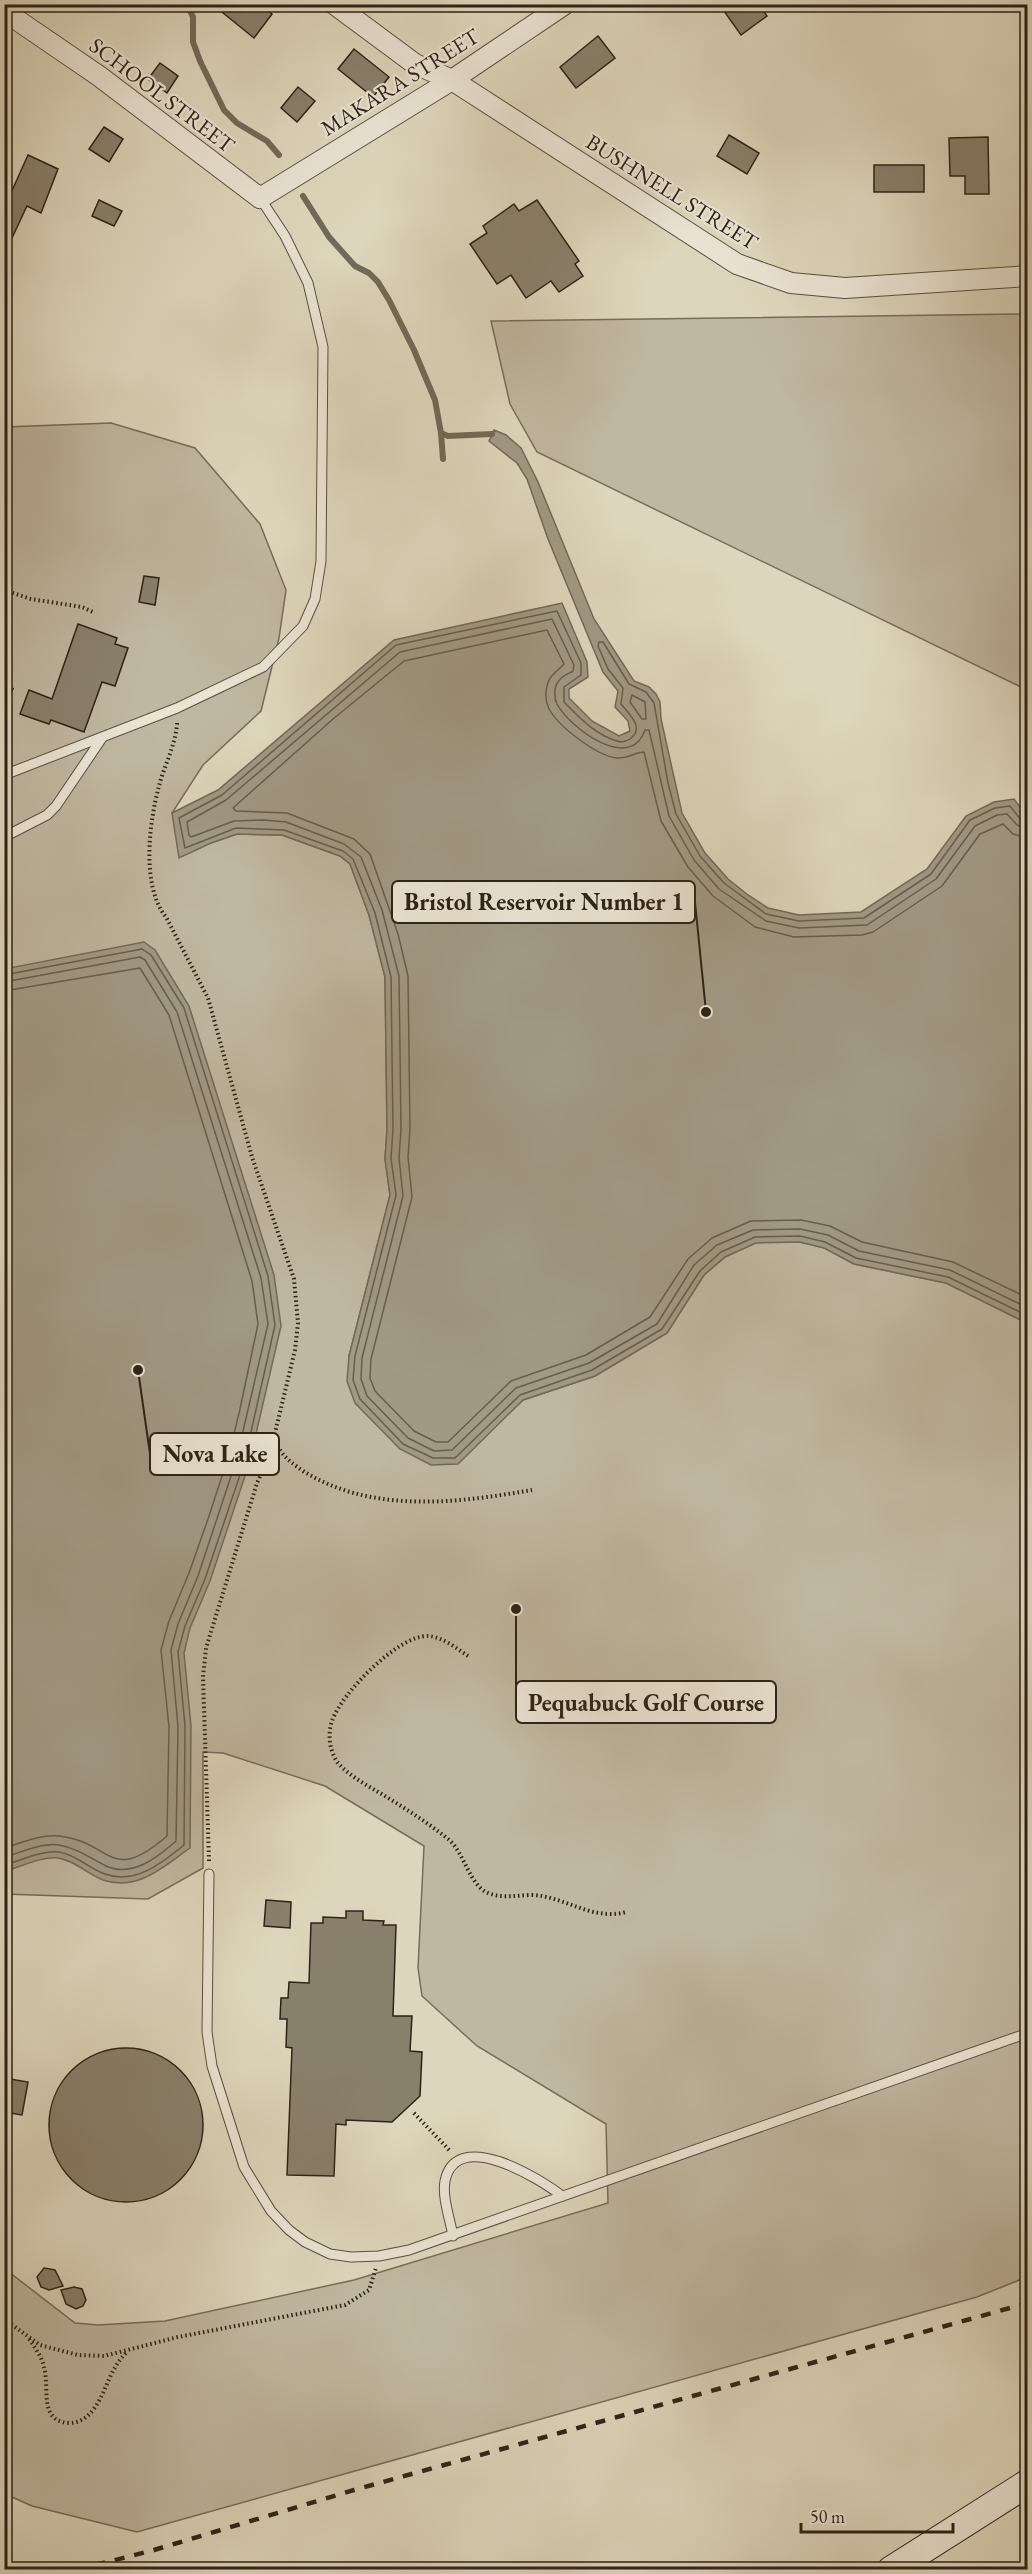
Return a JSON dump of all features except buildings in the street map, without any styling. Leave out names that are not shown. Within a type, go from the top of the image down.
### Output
[{"type":"main road","points":[[891,2570],[1028,2483]]},
{"type":"street","name":"BUSHNELL STREET","points":[[334,4],[415,64],[452,80],[737,264],[791,284],[845,288],[1028,276]]},
{"type":"street","name":"MAKARA STREET","points":[[260,198],[452,80],[565,4]]},
{"type":"street","name":"SCHOOL STREET","points":[[4,11],[99,75],[260,198]]},
{"type":"lane","points":[[4,775],[177,708],[263,667],[303,626],[315,599],[321,561],[323,347],[308,283],[285,236],[260,198]]},
{"type":"lane","points":[[4,837],[47,815],[56,806],[102,738]]},
{"type":"lane","points":[[209,1874],[207,2032],[212,2066],[244,2167],[271,2211],[289,2230],[305,2242],[330,2253],[351,2257],[379,2256],[453,2236],[1028,2033]]},
{"type":"lane","points":[[453,2236],[444,2190],[448,2170],[460,2161],[475,2156],[529,2172],[562,2196]]},
{"type":"path","points":[[4,590],[31,599],[82,607],[93,612]]},
{"type":"path","points":[[4,685],[15,691]]},
{"type":"path","points":[[177,708],[176,728],[159,786],[151,824],[150,876],[159,908],[166,917],[208,998],[252,1157],[294,1278],[298,1323],[295,1350],[275,1432],[275,1444],[257,1483],[206,1648],[203,1677],[210,1838],[209,1874]]},
{"type":"path","points":[[275,1444],[290,1462],[315,1478],[387,1500],[470,1501],[532,1490]]},
{"type":"path","points":[[468,1656],[447,1642],[426,1636],[417,1638],[384,1656],[350,1692],[332,1720],[330,1739],[336,1760],[359,1780],[449,1840],[462,1855],[475,1882],[486,1893],[506,1897],[548,1897],[600,1914],[614,1915],[626,1912]]},
{"type":"path","points":[[414,2113],[460,2161]]},
{"type":"path","points":[[4,2319],[40,2345],[78,2355],[104,2356],[178,2337],[345,2305],[369,2290],[379,2256]]},
{"type":"path","points":[[27,2336],[45,2369],[48,2411],[53,2417],[65,2422],[73,2423],[82,2420],[93,2410],[112,2369],[129,2350]]},
{"type":"shaded area","points":[[1027,314],[1027,690],[537,452],[510,404],[491,321]]},
{"type":"shaded area","points":[[111,423],[195,448],[260,524],[286,590],[279,638],[261,711],[203,765],[172,813],[211,843],[237,834],[282,835],[340,856],[350,864],[369,915],[385,977],[387,1129],[385,1159],[390,1195],[349,1356],[381,1428],[400,1449],[494,1427],[523,1400],[595,1376],[667,1333],[704,1275],[725,1257],[756,1242],[800,1242],[825,1248],[854,1264],[946,1283],[1027,1323],[1027,2277],[977,2297],[137,2532],[32,2506],[5,2494],[5,2269],[75,2323],[98,2325],[165,2321],[354,2280],[608,2203],[606,2124],[477,2046],[422,1996],[418,1968],[424,1846],[325,1786],[223,1753],[203,1752],[203,1868],[148,1899],[5,1894],[5,427]]},
{"type":"water","points":[[494,430],[506,435],[521,448],[538,482],[594,619],[634,681],[649,687],[660,702],[661,719],[682,813],[705,853],[728,879],[748,895],[768,908],[799,915],[861,912],[927,869],[966,816],[994,802],[1014,799],[1023,811],[1028,822],[1027,1323],[946,1283],[854,1264],[824,1248],[800,1242],[756,1243],[725,1257],[704,1275],[667,1333],[595,1376],[523,1400],[458,1464],[431,1465],[400,1449],[355,1403],[347,1381],[349,1356],[390,1195],[385,1159],[387,1129],[385,977],[369,915],[350,864],[340,856],[282,835],[237,834],[179,858],[172,813],[218,790],[394,640],[562,603],[587,662],[588,677],[569,689],[569,698],[592,721],[619,736],[630,731],[628,721],[615,707],[618,691],[603,672],[548,539],[527,479],[517,463],[489,441]]},
{"type":"water","points":[[144,942],[155,950],[189,1006],[274,1275],[281,1326],[249,1464],[210,1581],[190,1628],[184,1653],[191,1726],[190,1848],[150,1875],[128,1883],[116,1883],[103,1880],[58,1858],[38,1860],[5,1871],[4,969]]},
{"type":"waterway","points":[[187,4],[193,17],[193,42],[224,110],[237,123],[267,141],[279,155]]},
{"type":"waterway","points":[[303,196],[329,237],[355,266],[369,273],[378,282],[389,300],[414,350],[435,400],[441,433],[448,436],[492,434]]},
{"type":"waterway","points":[[441,433],[443,459]]},
{"type":"railway","points":[[76,2570],[154,2550],[354,2490],[1028,2303]]},
{"type":"place","name":"Bristol Reservoir Number 1","points":[[706,1012]]},
{"type":"place","name":"Nova Lake","points":[[138,1370]]},
{"type":"place","name":"Pequabuck Golf Course","points":[[516,1609]]}]
